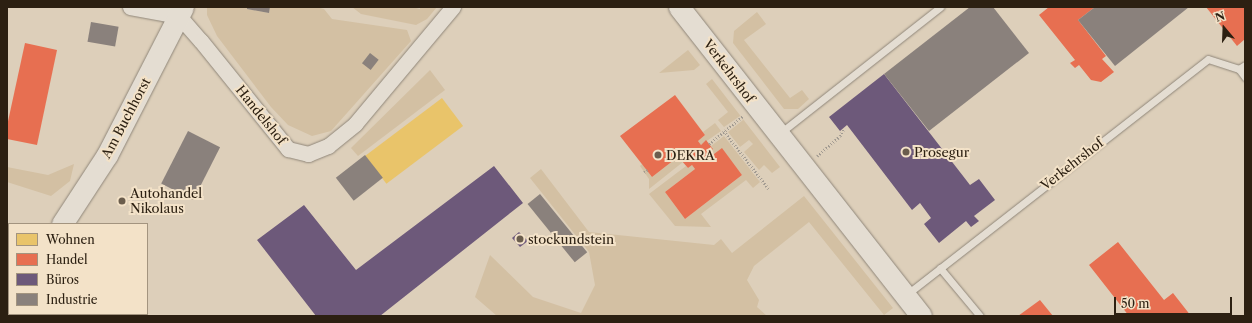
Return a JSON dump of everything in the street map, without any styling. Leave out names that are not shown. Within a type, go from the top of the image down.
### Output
[{"type":"main road","name":"Verkehrshof","points":[[679,7],[755,106],[921,316]]},
{"type":"main road","name":"Am Buchhorst","points":[[63,223],[107,155],[181,12]]},
{"type":"street","points":[[130,7],[181,12]]},
{"type":"street","name":"Handelshof","points":[[181,12],[201,41],[288,149],[308,154],[328,146],[355,124],[453,7]]},
{"type":"lane","points":[[778,135],[940,7]]},
{"type":"lane","name":"Verkehrshof","points":[[905,295],[1208,59],[1242,67]]},
{"type":"lane","points":[[1242,67],[1245,77]]},
{"type":"lane","points":[[940,268],[980,316]]},
{"type":"path","points":[[709,144],[755,106]]},
{"type":"path","points":[[804,167],[840,136],[844,128]]},
{"type":"path","points":[[724,131],[769,189]]},
{"type":"shaded area","points":[[207,7],[247,7],[247,9],[269,13],[270,7],[316,7],[324,9],[332,19],[407,30],[411,41],[331,131],[312,136],[288,125],[271,107],[217,36],[207,15]]},
{"type":"shaded area","points":[[352,7],[412,7],[420,9],[420,7],[437,7],[427,19],[416,25],[361,14]]},
{"type":"shaded area","points":[[757,12],[766,24],[744,40],[790,98],[802,90],[809,99],[798,109],[784,109],[733,43],[734,31]]},
{"type":"shaded area","points":[[688,50],[700,65],[694,70],[659,73]]},
{"type":"shaded area","points":[[430,70],[445,90],[358,156],[351,148]]},
{"type":"shaded area","points":[[712,79],[780,167],[772,173],[764,165],[759,170],[744,152],[753,144],[749,140],[740,147],[728,132],[743,120],[740,116],[724,127],[718,120],[728,112],[706,84]]},
{"type":"shaded area","points":[[715,123],[721,131],[701,145],[698,141],[705,135],[703,132]]},
{"type":"shaded area","points":[[724,136],[760,182],[753,188],[746,180],[701,214],[711,227],[675,226],[649,194],[686,166],[688,168],[692,165],[695,169],[665,192],[685,219],[742,175],[722,149],[710,157],[707,153],[713,149],[711,146]]},
{"type":"shaded area","points":[[683,153],[686,157],[682,160],[683,162],[649,189],[649,179],[640,166],[642,164],[652,177]]},
{"type":"shaded area","points":[[74,164],[70,181],[51,196],[7,182],[7,167],[48,175]]},
{"type":"shaded area","points":[[541,169],[589,232],[714,245],[721,239],[732,253],[804,196],[893,308],[884,315],[809,222],[754,266],[747,280],[759,300],[757,307],[767,316],[497,316],[475,297],[490,255],[533,297],[581,313],[595,285],[589,252],[530,178]]},
{"type":"building: Wohnen","points":[[442,98],[463,126],[386,184],[365,156]]},
{"type":"building: Handel","points":[[1049,7],[1095,7],[1078,20],[1106,56],[1102,59],[1114,72],[1101,82],[1091,80],[1079,65],[1075,68],[1070,63],[1075,60],[1039,15]]},
{"type":"building: Handel","points":[[1206,7],[1245,7],[1245,39],[1237,46]]},
{"type":"building: Handel","points":[[25,43],[57,50],[37,145],[7,139],[7,126]]},
{"type":"building: Handel","name":"DEKRA","points":[[675,95],[705,135],[698,141],[701,145],[706,140],[713,149],[707,153],[710,157],[722,148],[742,175],[685,219],[665,192],[695,169],[692,165],[688,168],[681,160],[686,157],[683,153],[652,177],[620,136]]},
{"type":"building: Handel","points":[[1118,242],[1164,300],[1173,293],[1191,316],[1129,316],[1089,265]]},
{"type":"building: Handel","points":[[1040,300],[1053,316],[1018,316]]},
{"type":"building: Büros","name":"Prosegur","points":[[884,74],[970,185],[979,179],[995,200],[974,216],[979,221],[971,227],[966,221],[939,243],[924,224],[931,218],[920,203],[912,210],[847,125],[840,131],[829,117]]},
{"type":"building: Büros","points":[[494,166],[523,203],[380,316],[316,316],[257,240],[304,205],[356,270]]},
{"type":"building: Büros","name":"stockundstein","points":[[519,232],[528,241],[520,247],[512,238]]},
{"type":"building: Industrie","points":[[247,7],[270,7],[269,13],[247,9]]},
{"type":"building: Industrie","points":[[970,7],[993,7],[1029,53],[929,131],[884,74]]},
{"type":"building: Industrie","points":[[1095,7],[1189,7],[1115,66],[1078,20]]},
{"type":"building: Industrie","points":[[91,22],[119,27],[115,47],[88,42]]},
{"type":"building: Industrie","points":[[370,53],[379,60],[371,70],[362,63]]},
{"type":"building: Industrie","points":[[188,131],[220,147],[193,200],[161,184]]},
{"type":"building: Industrie","points":[[365,155],[383,178],[354,201],[336,178]]},
{"type":"building: Industrie","points":[[540,194],[587,252],[575,262],[528,204]]},
{"type":"place","name":"Prosegur","points":[[906,152]]},
{"type":"place","name":"DEKRA","points":[[658,155]]},
{"type":"place","name":"Autohandel Nikolaus","points":[[122,201]]},
{"type":"place","name":"stockundstein","points":[[520,239]]}]
